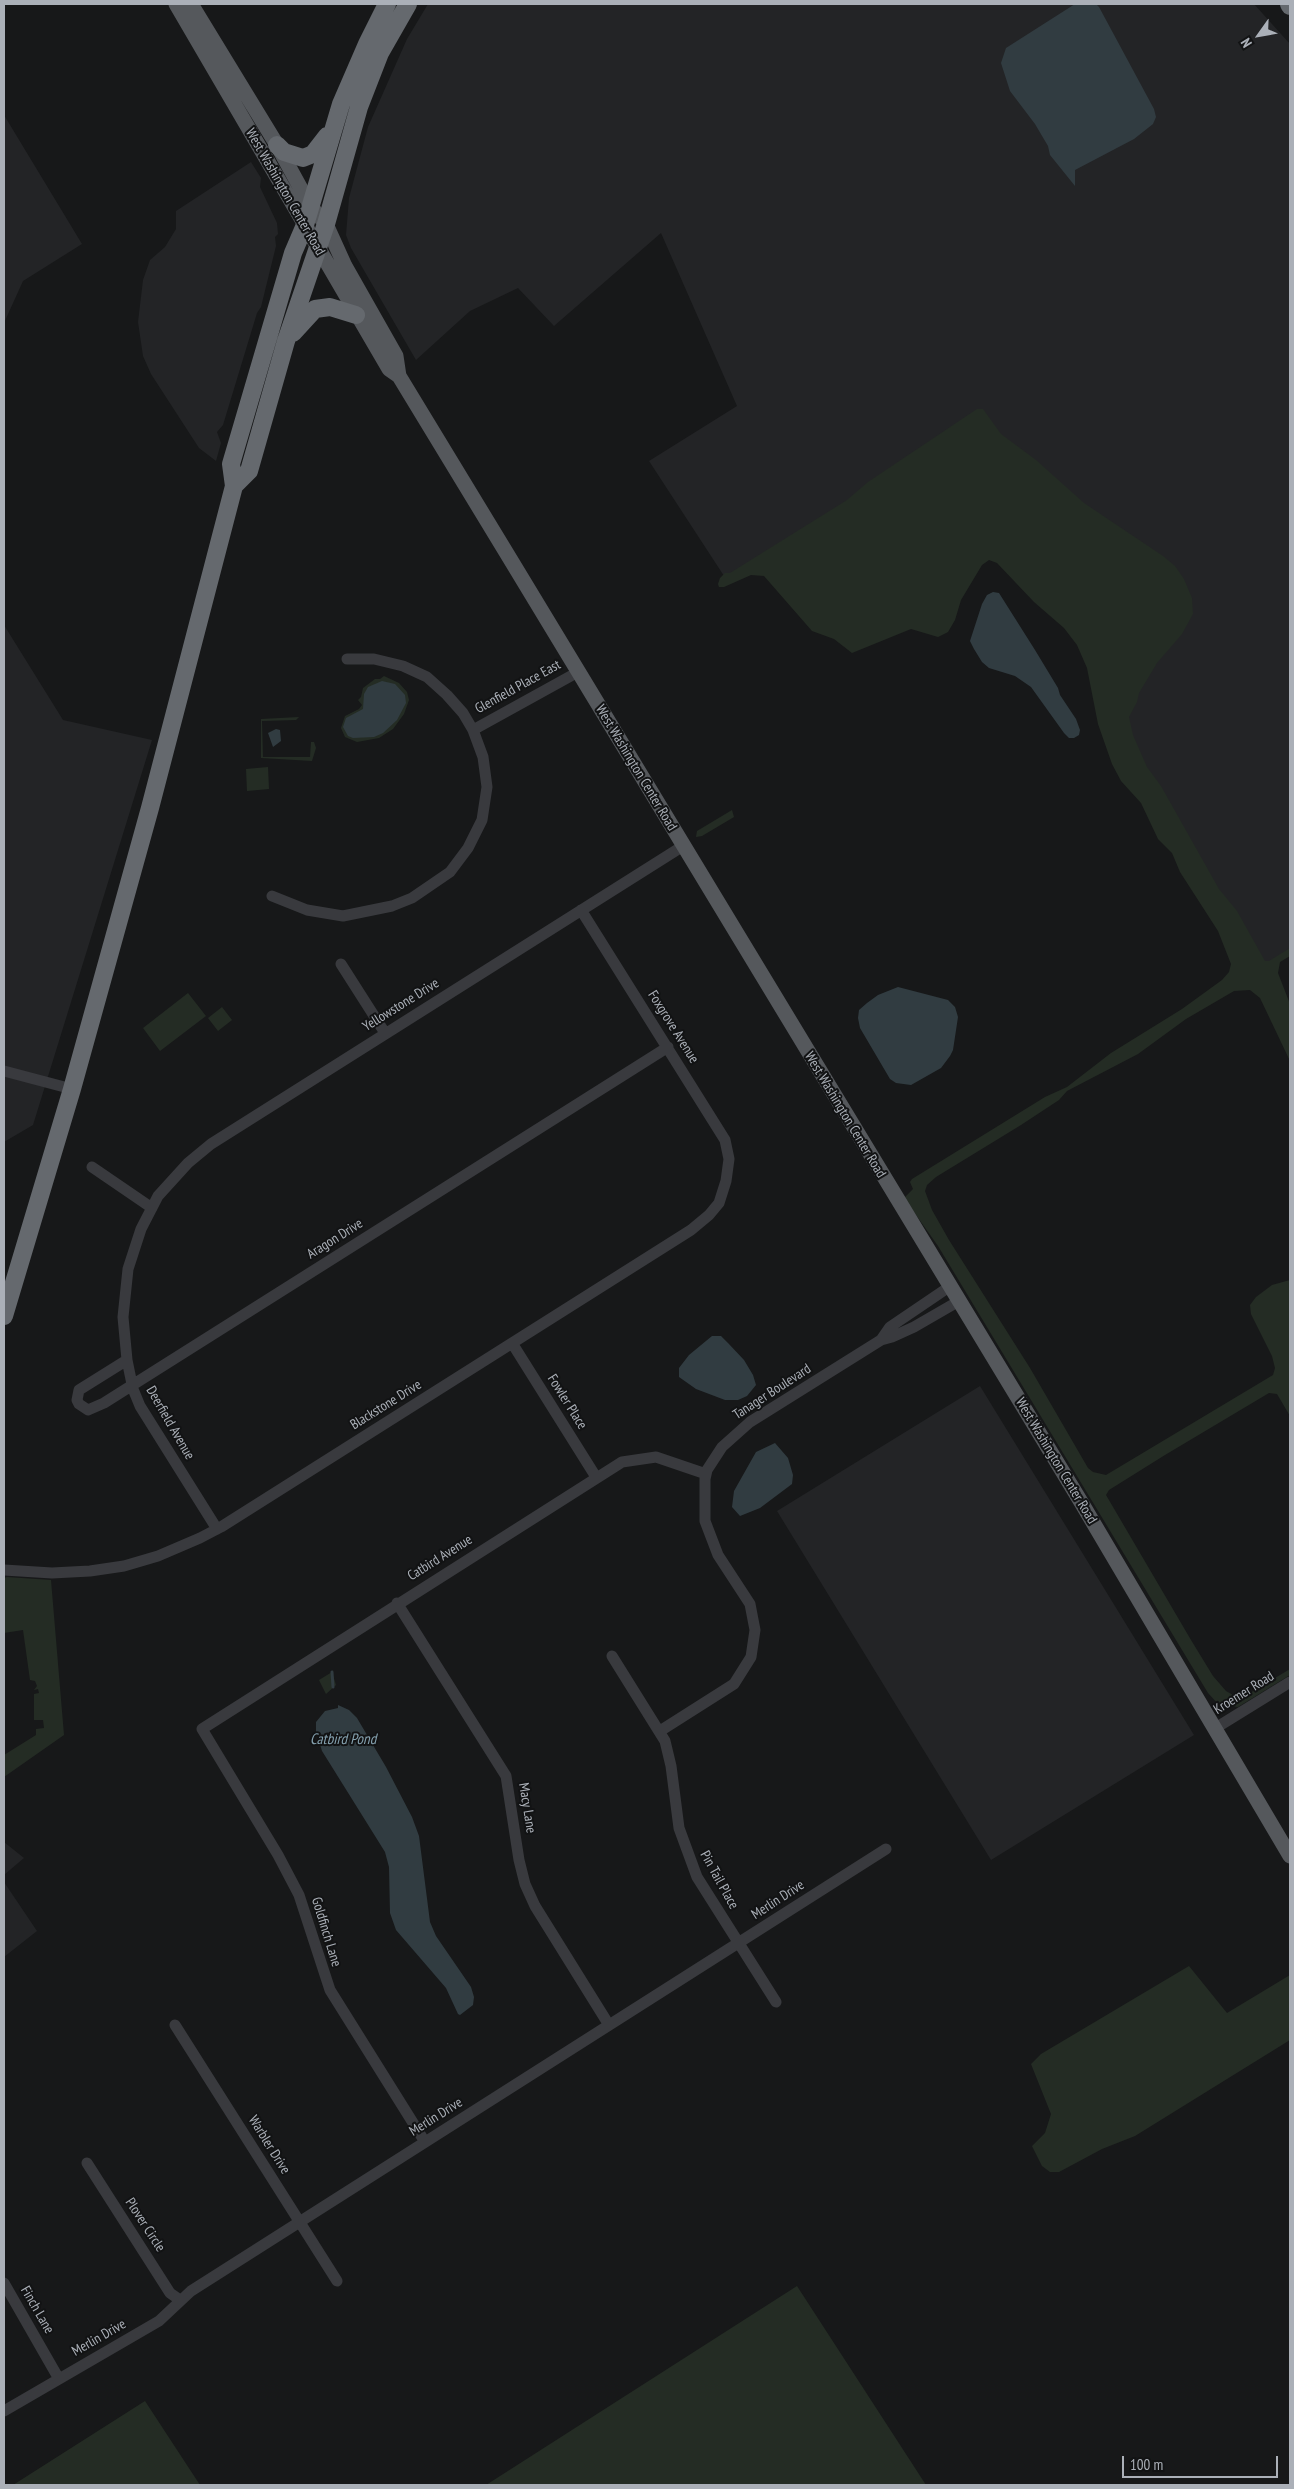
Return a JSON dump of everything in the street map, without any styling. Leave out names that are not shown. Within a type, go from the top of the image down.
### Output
[{"type":"highway","points":[[4,1316],[72,1089],[148,818],[234,486],[231,464],[293,253],[305,226],[335,123],[367,44],[387,4]]},
{"type":"highway","points":[[234,486],[249,471],[286,341],[326,224],[359,106],[380,54],[408,4]]},
{"type":"highway","points":[[277,145],[284,152],[297,157],[308,156],[318,150],[335,123]]},
{"type":"highway","points":[[286,341],[303,319],[315,309],[330,307],[356,315]]},
{"type":"main road","name":"West Washington Center Road","points":[[176,4],[356,315],[389,369],[399,376]]},
{"type":"main road","name":"West Washington Center Road","points":[[191,4],[277,145],[311,207],[326,224],[345,266],[396,356],[399,376],[1081,1502],[1290,1856]]},
{"type":"street","points":[[272,896],[307,910],[343,916],[392,906],[412,898],[450,872],[468,848],[482,820],[486,777],[483,757],[473,730],[463,713],[448,695],[427,678],[403,666],[374,659],[347,659]]},
{"type":"street","name":"Glenfield Place East","points":[[473,730],[578,672]]},
{"type":"street","name":"Yellowstone Drive","points":[[152,1208],[168,1183],[197,1154],[385,1033],[683,846]]},
{"type":"street","name":"Foxgrove Avenue","points":[[581,910],[719,1128],[728,1151],[729,1164]]},
{"type":"street","points":[[341,964],[385,1033]]},
{"type":"street","name":"Aragon Drive","points":[[127,1360],[79,1390],[77,1400],[88,1410],[133,1385],[668,1047]]},
{"type":"street","points":[[4,1071],[72,1089]]},
{"type":"street","name":"Blackstone Drive","points":[[4,1570],[52,1574],[90,1572],[124,1566],[165,1553],[217,1528],[702,1222],[718,1203],[729,1164]]},
{"type":"street","points":[[92,1167],[152,1208]]},
{"type":"street","name":"Deerfield Avenue","points":[[152,1208],[128,1269],[122,1317],[127,1360],[133,1385],[143,1412],[217,1528]]},
{"type":"street","name":"Tanager Boulevard","points":[[881,1340],[890,1327],[950,1287]]},
{"type":"street","name":"Tanager Boulevard","points":[[660,1731],[734,1684],[747,1666],[754,1641],[753,1616],[750,1604],[718,1555],[705,1521],[706,1474],[722,1447],[740,1429],[881,1340],[914,1327],[959,1301]]},
{"type":"street","name":"Fowler Place","points":[[512,1343],[596,1477]]},
{"type":"street","name":"Catbird Avenue","points":[[202,1729],[325,1652],[397,1603],[622,1462],[646,1457],[669,1460],[706,1474]]},
{"type":"street","name":"Macy Lane","points":[[397,1603],[506,1776],[519,1860],[532,1899],[574,1971],[609,2025]]},
{"type":"street","points":[[612,1656],[660,1731]]},
{"type":"street","name":"Kroemer Road","points":[[1214,1729],[1290,1682]]},
{"type":"street","name":"Goldfinch Lane","points":[[202,1729],[278,1855],[299,1895],[330,1990],[425,2142]]},
{"type":"street","name":"Pin Tail Place","points":[[660,1731],[669,1753],[679,1828],[691,1862],[705,1890],[776,2002]]},
{"type":"street","name":"Merlin Drive","points":[[4,2411],[159,2321],[191,2291],[886,1849]]},
{"type":"street","name":"Warbler Drive","points":[[175,2025],[337,2281]]},
{"type":"street","name":"Plover Circle","points":[[87,2163],[170,2293],[180,2300]]},
{"type":"street","name":"Finch Lane","points":[[4,2283],[60,2378]]},
{"type":"shaded area","points":[[428,4],[1254,4],[1290,44],[1290,953],[1258,973],[1129,759],[980,422],[726,579],[649,461],[737,406],[661,233],[554,326],[518,288],[470,311],[416,360],[351,248],[346,235],[349,198],[368,127],[407,39]]},
{"type":"shaded area","points":[[4,115],[82,244],[23,281],[4,323]]},
{"type":"shaded area","points":[[251,162],[261,178],[260,187],[277,223],[278,234],[275,237],[276,246],[261,307],[257,313],[223,425],[217,432],[221,443],[216,461],[199,448],[151,374],[143,356],[138,322],[143,280],[150,260],[165,247],[176,229],[176,211]]},
{"type":"shaded area","points":[[977,409],[983,409],[1001,434],[1036,460],[1084,503],[1163,556],[1175,566],[1184,579],[1192,598],[1193,614],[1182,634],[1157,663],[1139,693],[1137,702],[1129,717],[1133,735],[1147,767],[1161,786],[1219,889],[1237,911],[1265,961],[1269,961],[1290,948],[1290,956],[1280,962],[1278,973],[1290,1004],[1290,1061],[1260,998],[1250,990],[1234,991],[1186,1019],[1138,1054],[1067,1091],[1059,1100],[1021,1125],[936,1177],[927,1185],[925,1191],[932,1210],[949,1240],[1030,1368],[1088,1468],[1093,1472],[1106,1475],[1273,1375],[1275,1368],[1272,1356],[1251,1314],[1250,1305],[1256,1297],[1272,1285],[1290,1280],[1290,1416],[1277,1394],[1269,1393],[1109,1490],[1106,1495],[1213,1676],[1226,1691],[1240,1699],[1290,1669],[1290,1675],[1238,1707],[1218,1704],[1208,1693],[938,1246],[904,1198],[913,1189],[910,1182],[912,1179],[1045,1097],[1067,1087],[1111,1053],[1182,1009],[1222,980],[1229,972],[1231,964],[1218,931],[1180,872],[1172,853],[1158,839],[1141,803],[1121,781],[1112,764],[1098,724],[1087,668],[1077,645],[1064,628],[1034,602],[997,563],[989,560],[982,565],[961,600],[955,620],[948,632],[938,637],[911,629],[852,653],[834,639],[812,631],[764,576],[751,575],[724,587],[719,587],[718,584],[720,578],[725,573],[730,573],[847,500],[868,482]]},
{"type":"shaded area","points":[[4,625],[63,720],[152,740],[33,1125],[4,1142]]},
{"type":"shaded area","points":[[384,676],[399,683],[407,692],[409,700],[404,714],[393,729],[379,738],[357,742],[345,737],[341,728],[345,716],[359,709],[362,705],[358,700],[361,697],[363,688],[375,679],[380,679]]},
{"type":"shaded area","points":[[299,717],[296,720],[262,721],[263,757],[310,757],[311,742],[314,742],[316,748],[312,761],[261,758],[261,719]]},
{"type":"shaded area","points":[[268,767],[269,789],[247,791],[246,769]]},
{"type":"shaded area","points":[[732,810],[734,817],[702,836],[696,837],[697,831]]},
{"type":"shaded area","points":[[188,993],[206,1016],[160,1051],[143,1028]]},
{"type":"shaded area","points":[[222,1007],[232,1020],[218,1031],[208,1018]]},
{"type":"shaded area","points":[[980,1386],[1194,1735],[991,1860],[777,1511]]},
{"type":"shaded area","points":[[4,1578],[51,1580],[64,1735],[4,1777],[4,1755],[36,1735],[36,1729],[44,1728],[43,1720],[34,1720],[34,1694],[39,1693],[38,1689],[34,1690],[37,1686],[35,1681],[30,1680],[23,1630],[4,1633]]},
{"type":"shaded area","points":[[332,1672],[336,1685],[326,1694],[319,1680]]},
{"type":"shaded area","points":[[4,1842],[24,1858],[4,1875]]},
{"type":"shaded area","points":[[4,1882],[37,1931],[4,1957]]},
{"type":"shaded area","points":[[1189,1966],[1227,2013],[1290,1975],[1290,2040],[1135,2136],[1102,2149],[1059,2172],[1050,2172],[1042,2166],[1032,2146],[1045,2133],[1051,2114],[1031,2064],[1041,2054]]},
{"type":"shaded area","points":[[797,2286],[926,2485],[486,2485]]},
{"type":"shaded area","points":[[145,2401],[200,2485],[13,2485]]},
{"type":"water","points":[[1075,4],[1096,4],[1099,7],[1154,109],[1156,117],[1153,124],[1134,139],[1075,170],[1075,186],[1050,155],[1048,146],[1035,124],[1010,91],[1001,63],[1006,48]]},
{"type":"water","points":[[993,592],[999,593],[1076,719],[1080,730],[1079,735],[1074,738],[1069,738],[1064,733],[1031,687],[1015,676],[989,668],[982,662],[974,649],[970,641],[982,604],[987,595]]},
{"type":"water","points":[[382,681],[395,684],[405,695],[406,703],[397,720],[383,733],[374,737],[353,738],[348,736],[343,727],[346,718],[363,709],[364,694],[368,687]]},
{"type":"water","points":[[276,729],[280,730],[281,741],[273,747],[268,733]]},
{"type":"water","points":[[898,987],[948,1000],[955,1007],[958,1017],[953,1050],[950,1056],[941,1068],[911,1085],[896,1083],[890,1079],[860,1028],[858,1018],[859,1010],[867,1003],[878,995]]},
{"type":"water","points":[[712,1336],[721,1336],[744,1360],[753,1375],[756,1385],[747,1396],[738,1400],[725,1400],[696,1389],[679,1377],[679,1368],[689,1355]]},
{"type":"water","points":[[775,1443],[788,1458],[793,1475],[792,1484],[760,1508],[740,1516],[732,1507],[734,1491],[756,1452]]},
{"type":"water","name":"Catbird Pond","points":[[338,1705],[349,1710],[357,1718],[386,1767],[412,1817],[419,1836],[430,1922],[436,1936],[471,1987],[474,1997],[473,2005],[460,2015],[446,1988],[396,1930],[390,1913],[389,1867],[385,1852],[322,1751],[316,1732],[316,1722],[325,1711],[338,1708]]},
{"type":"waterway","points":[[332,1672],[333,1687]]}]
